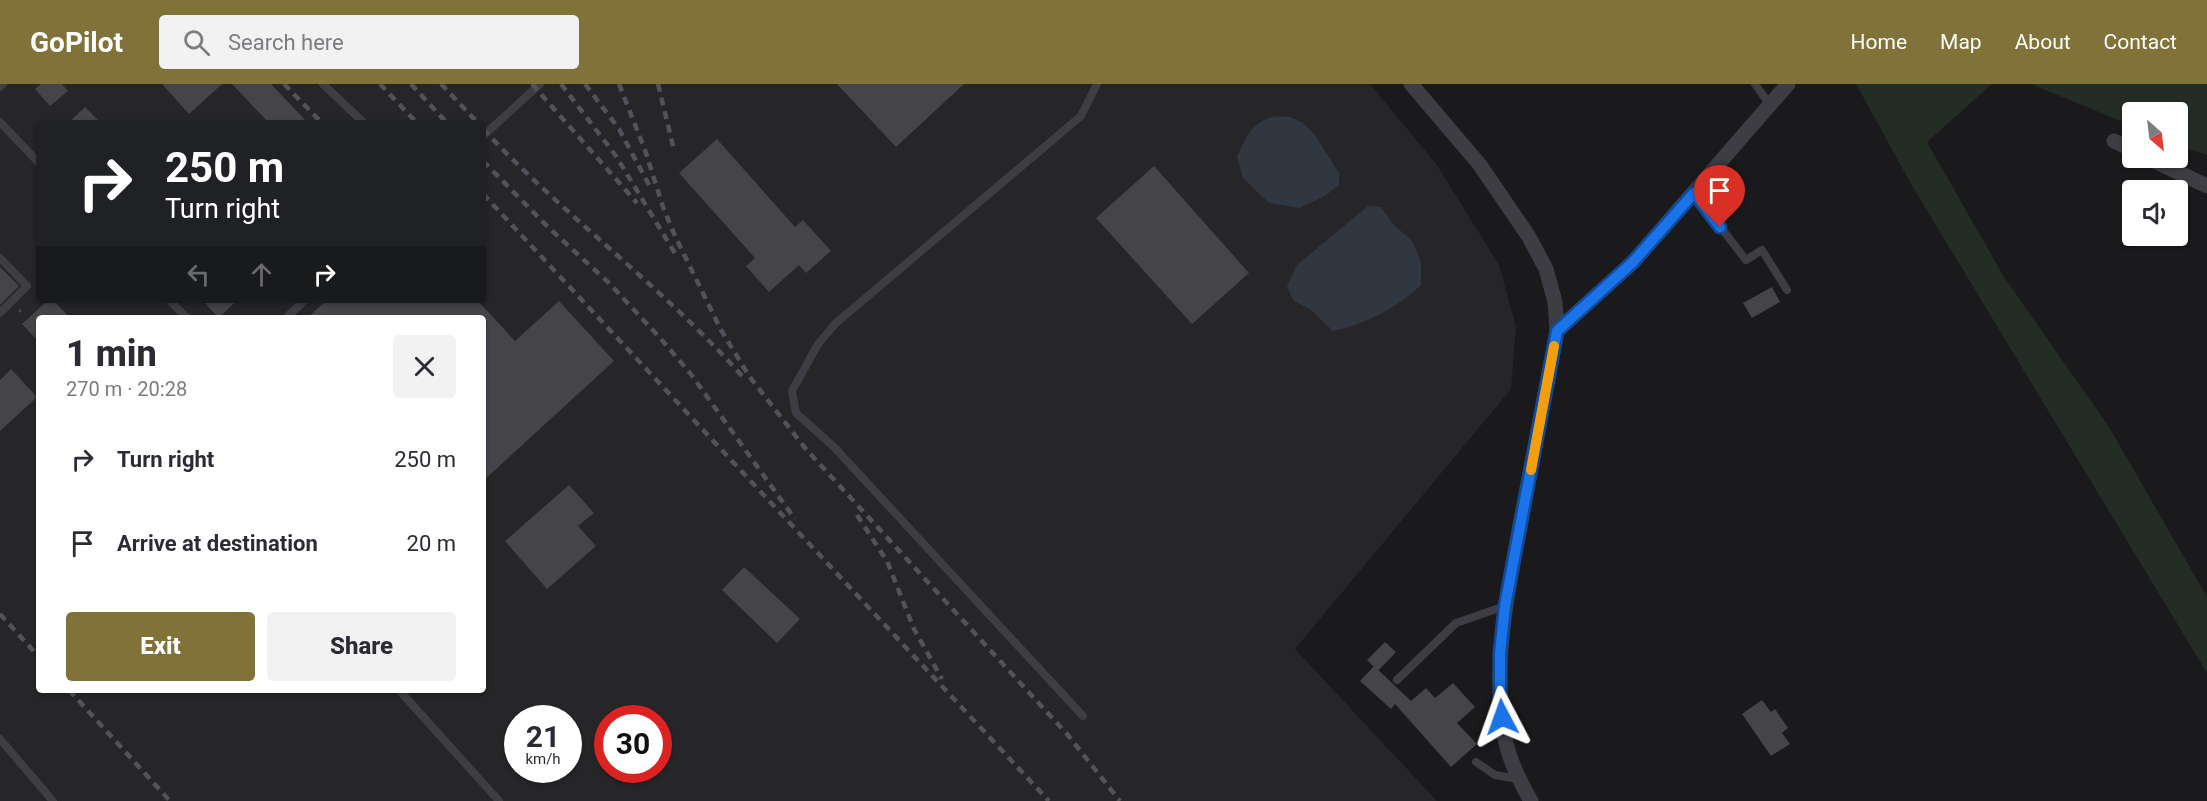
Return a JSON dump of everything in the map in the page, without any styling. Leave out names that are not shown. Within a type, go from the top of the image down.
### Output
[{"type":"street","points":[[1411,84],[1480,165],[1528,237],[1546,269],[1556,302],[1557,331],[1505,606],[1500,653],[1500,695],[1505,739],[1519,779],[1531,801]]},
{"type":"street","points":[[1557,331],[1633,262],[1788,84]]},
{"type":"street","points":[[2114,141],[2122,145]]},
{"type":"street","points":[[2169,168],[2207,186]]},
{"type":"lane","points":[[323,84],[361,120]]},
{"type":"lane","points":[[486,132],[540,84]]},
{"type":"lane","points":[[1083,716],[834,447],[796,413],[792,391],[818,344],[836,323],[1081,116],[1096,84]]},
{"type":"lane","points":[[1755,84],[1770,105]]},
{"type":"lane","points":[[0,122],[36,160]]},
{"type":"lane","points":[[1694,193],[1746,260],[1762,250],[1787,290]]},
{"type":"lane","points":[[0,258],[27,286],[0,313]]},
{"type":"lane","points":[[172,303],[183,315]]},
{"type":"lane","points":[[289,315],[302,303]]},
{"type":"lane","points":[[1397,680],[1456,623],[1505,606]]},
{"type":"lane","points":[[402,693],[499,801]]},
{"type":"lane","points":[[0,739],[53,801]]},
{"type":"lane","points":[[1476,762],[1495,775],[1519,779]]},
{"type":"shaded area","points":[[0,84],[1370,84],[1437,165],[1499,265],[1516,327],[1511,389],[1295,649],[1437,801],[0,801]]},
{"type":"shaded area","points":[[1856,84],[1992,84],[1927,142],[2004,277],[2109,427],[2207,597],[2207,673],[1914,189]]},
{"type":"shaded area","points":[[2031,84],[2207,84],[2207,155],[2188,148],[2188,102],[2122,102],[2122,121]]},
{"type":"shaded area","points":[[1275,116],[1290,117],[1303,123],[1315,135],[1339,173],[1339,185],[1325,196],[1299,208],[1269,203],[1243,178],[1237,157],[1251,130],[1260,122]]},
{"type":"shaded area","points":[[1368,206],[1381,207],[1393,224],[1413,242],[1421,263],[1421,285],[1402,301],[1380,314],[1333,331],[1311,310],[1293,300],[1287,286],[1297,265]]},
{"type":"building","points":[[41,84],[62,84],[68,91],[50,106],[35,89]]},
{"type":"building","points":[[162,84],[222,84],[189,114]]},
{"type":"building","points":[[232,84],[271,84],[305,120],[266,120]]},
{"type":"building","points":[[837,84],[964,84],[896,147]]},
{"type":"building","points":[[85,107],[98,120],[71,120]]},
{"type":"building","points":[[717,139],[795,227],[803,220],[831,251],[806,273],[799,265],[769,292],[746,266],[755,258],[679,173]]},
{"type":"building","points":[[1154,166],[1249,273],[1192,324],[1096,218]]},
{"type":"building","points":[[0,267],[19,286],[0,305]]},
{"type":"building","points":[[1772,287],[1780,302],[1752,318],[1743,303]]},
{"type":"building","points":[[559,301],[614,361],[486,478],[486,315],[310,315],[324,303],[480,303],[515,341]]},
{"type":"building","points":[[45,303],[56,303],[67,315],[36,315],[36,339],[22,324]]},
{"type":"building","points":[[205,303],[234,303],[222,315],[216,315]]},
{"type":"building","points":[[11,369],[36,398],[0,431],[0,380]]},
{"type":"building","points":[[569,485],[594,513],[578,526],[596,546],[547,589],[505,541]]},
{"type":"building","points":[[744,567],[800,619],[777,643],[722,590]]},
{"type":"building","points":[[1385,642],[1396,652],[1378,671],[1367,660]]},
{"type":"building","points":[[1374,666],[1411,701],[1426,688],[1435,698],[1453,683],[1475,707],[1457,723],[1477,744],[1451,767],[1395,704],[1391,709],[1360,681]]},
{"type":"building","points":[[1762,700],[1771,712],[1775,709],[1788,728],[1782,733],[1790,744],[1771,756],[1742,714]]},
{"type":"railway","points":[[284,84],[319,120]]},
{"type":"railway","points":[[380,84],[414,120]]},
{"type":"railway","points":[[411,84],[444,120]]},
{"type":"railway","points":[[441,84],[475,120]]},
{"type":"railway","points":[[532,84],[637,203]]},
{"type":"railway","points":[[561,84],[616,156],[676,255]]},
{"type":"railway","points":[[585,84],[619,129],[649,185]]},
{"type":"railway","points":[[619,84],[675,236],[721,330],[749,376],[805,448],[1067,734],[1120,801]]},
{"type":"railway","points":[[658,84],[674,150]]},
{"type":"railway","points":[[486,132],[547,192],[680,313],[743,377]]},
{"type":"railway","points":[[486,164],[548,227],[609,283],[661,339],[690,373],[795,519]]},
{"type":"railway","points":[[486,197],[1049,801]]},
{"type":"railway","points":[[857,515],[887,561],[914,629],[942,679]]},
{"type":"railway","points":[[0,614],[36,654]]},
{"type":"railway","points":[[72,693],[170,801]]},
{"type":"slow traffic","points":[[1531,470],[1554,346]]},
{"type":"route","points":[[1502,717],[1500,653],[1505,606],[1557,331],[1633,262],[1694,193],[1720,227]]}]
